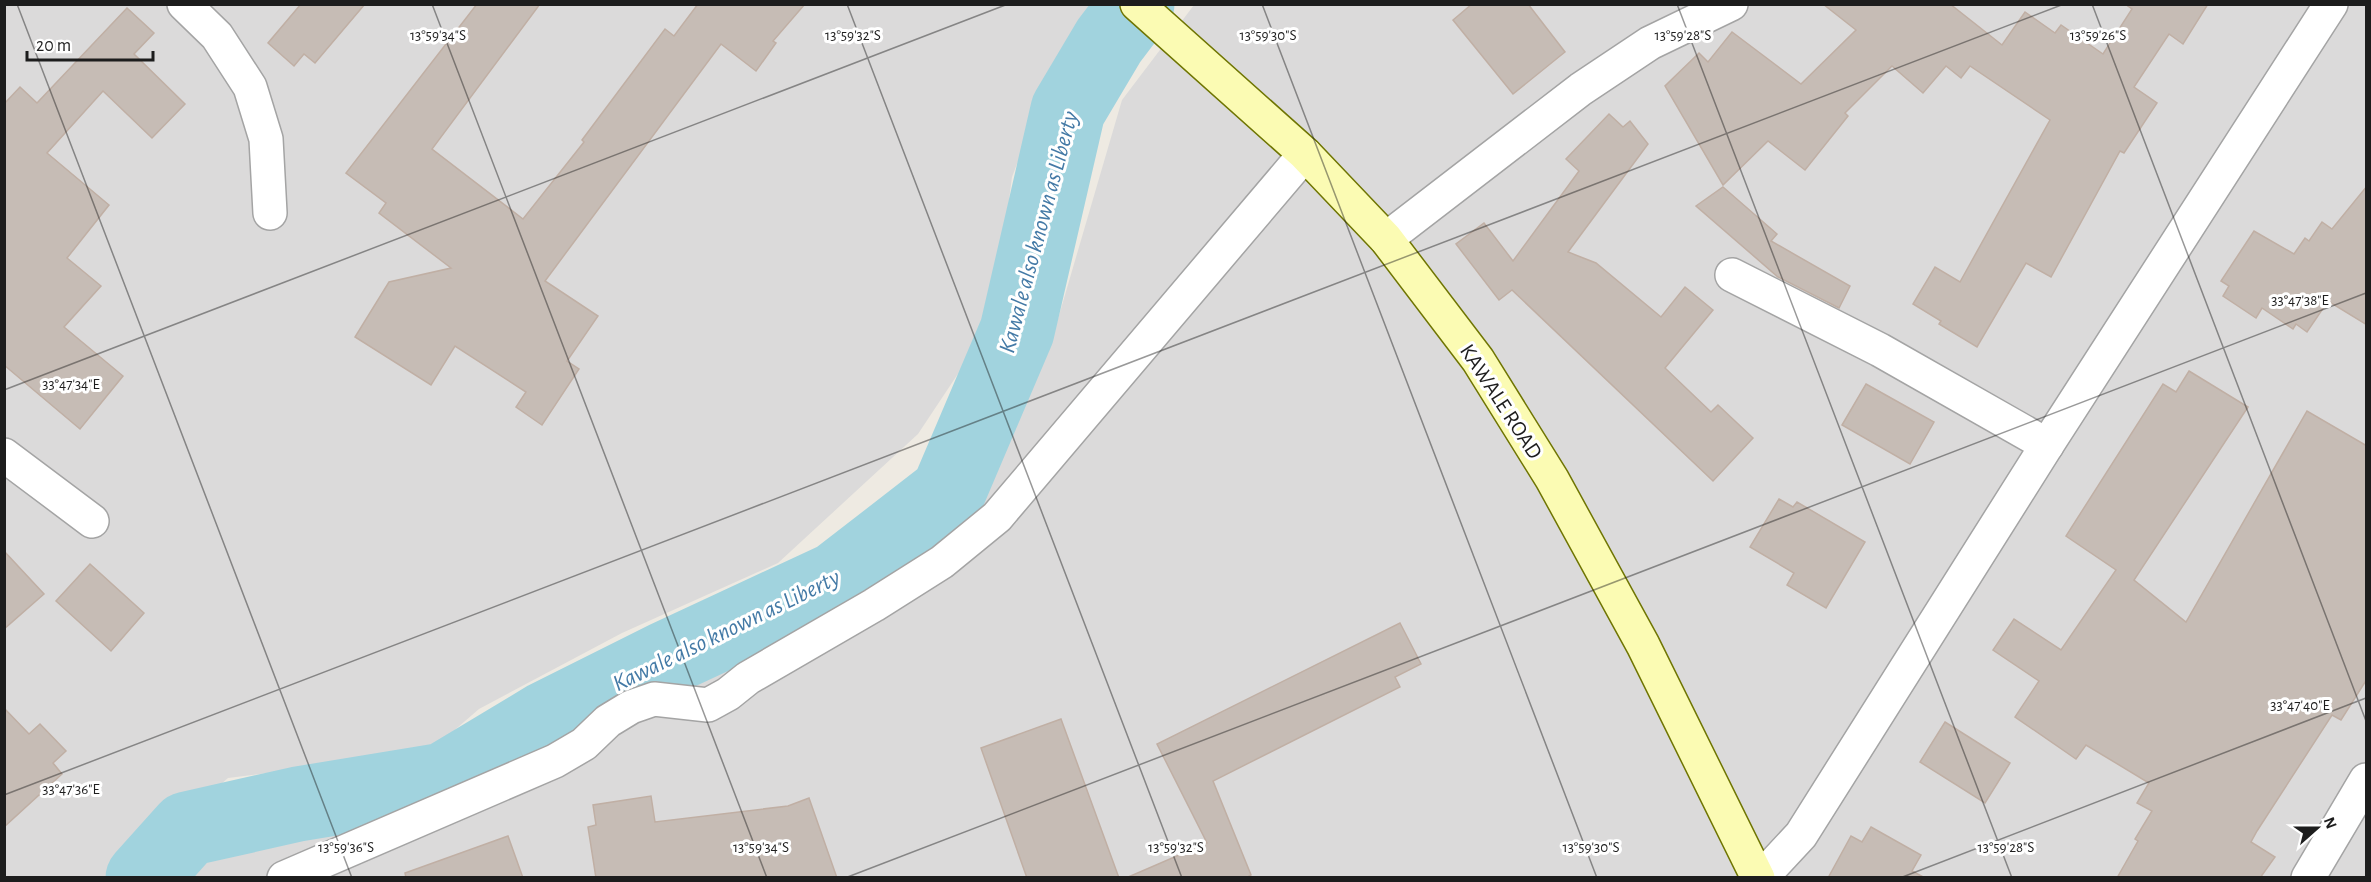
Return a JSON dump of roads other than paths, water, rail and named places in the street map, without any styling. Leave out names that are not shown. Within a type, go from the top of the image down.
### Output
[{"type":"street","points":[[184,4],[217,36],[250,87],[266,140],[270,213]]},
{"type":"street","name":"KAWALE ROAD","points":[[1137,4],[1305,154],[1386,240],[1478,360],[1552,479],[1643,645],[1759,878]]},
{"type":"street","points":[[1386,240],[1581,89],[1650,44],[1731,4]]},
{"type":"street","points":[[1759,878],[1801,835],[2047,445],[2331,4]]},
{"type":"street","points":[[284,878],[555,761],[584,744],[608,721],[631,706],[654,699],[708,705],[728,694],[748,678],[874,605],[942,562],[997,517],[1305,154]]},
{"type":"street","points":[[1732,275],[1880,350],[2047,445]]},
{"type":"street","points":[[4,454],[92,521]]},
{"type":"street","points":[[2308,878],[2367,780]]},
{"type":"waterway","name":"Kawale also known as Liberty","points":[[143,878],[187,829],[298,804],[444,780],[547,718],[665,659],[837,579],[948,493],[1017,331],[1068,110],[1109,41],[1137,4]]}]
